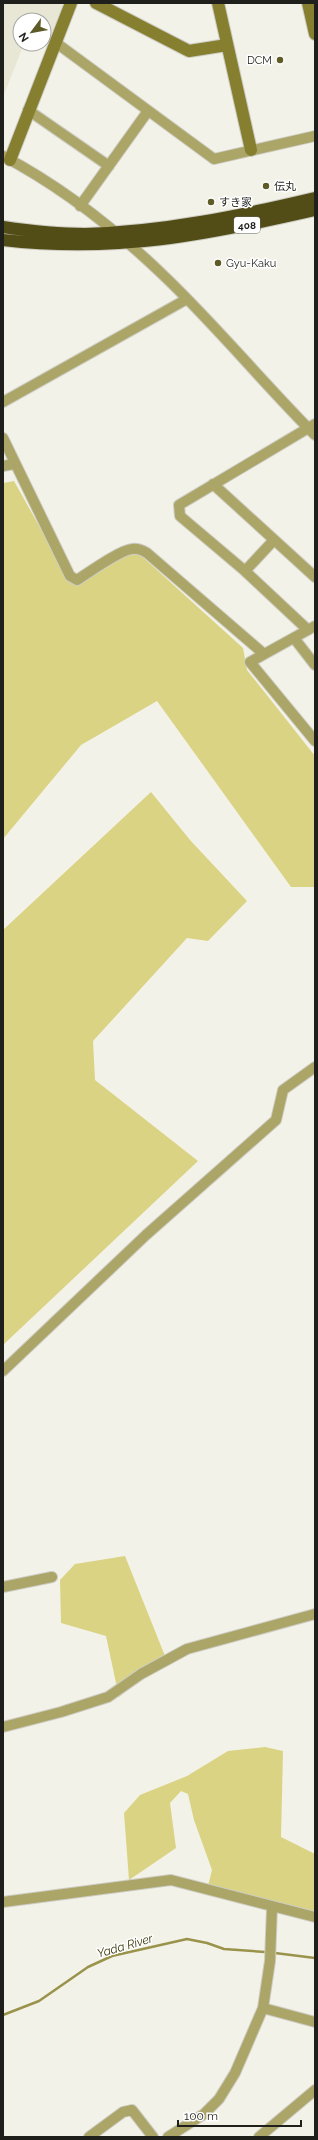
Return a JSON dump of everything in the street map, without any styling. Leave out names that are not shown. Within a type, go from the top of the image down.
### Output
[{"type":"highway","name":"408","points":[[3,227],[57,233],[114,233],[214,220],[315,198]]},
{"type":"highway","name":"408","points":[[3,240],[60,245],[159,241],[213,232],[315,210]]},
{"type":"street","points":[[71,3],[28,110],[6,158],[80,206],[127,243],[187,299],[313,429],[213,484],[179,505],[180,516],[312,628],[250,662],[315,741]]},
{"type":"street","points":[[96,3],[189,51],[228,45]]},
{"type":"street","points":[[218,3],[252,150]]},
{"type":"street","points":[[308,3],[315,34]]},
{"type":"street","points":[[56,42],[214,159],[315,136]]},
{"type":"street","points":[[28,110],[109,166]]},
{"type":"street","points":[[80,206],[148,111]]},
{"type":"street","points":[[3,402],[187,299]]},
{"type":"street","points":[[3,438],[14,464],[70,576],[76,580],[122,553],[131,549],[140,549],[147,553],[264,654]]},
{"type":"street","points":[[3,466],[14,464]]},
{"type":"street","points":[[213,484],[315,577]]},
{"type":"street","points":[[245,571],[274,540]]},
{"type":"street","points":[[294,638],[315,665]]},
{"type":"street","points":[[3,1371],[146,1236],[276,1120],[283,1090],[315,1067]]},
{"type":"street","points":[[3,1587],[52,1577]]},
{"type":"street","points":[[3,1727],[108,1698],[141,1674],[187,1649],[315,1614]]},
{"type":"street","points":[[3,1902],[171,1880],[315,1917]]},
{"type":"street","points":[[168,2137],[204,2114],[219,2099],[235,2073],[263,2008],[270,1961],[272,1907]]},
{"type":"street","points":[[263,2008],[315,2022]]},
{"type":"street","points":[[259,2137],[315,2090]]},
{"type":"street","points":[[89,2137],[123,2112],[132,2110],[153,2137]]},
{"type":"shaded area","points":[[3,3],[65,3],[54,31],[52,30],[52,12],[12,12],[12,52],[21,52],[3,97]]},
{"type":"shaded area","points":[[14,481],[71,583],[136,551],[243,648],[247,670],[315,756],[315,887],[291,887],[157,701],[81,745],[3,839],[3,483]]},
{"type":"shaded area","points":[[151,792],[190,840],[247,901],[208,941],[187,938],[93,1041],[95,1080],[198,1161],[3,1345],[3,930]]},
{"type":"shaded area","points":[[125,1556],[165,1656],[119,1697],[106,1636],[61,1623],[60,1580],[75,1564]]},
{"type":"shaded area","points":[[265,1747],[283,1751],[281,1837],[315,1854],[315,1913],[208,1886],[212,1870],[194,1820],[188,1794],[181,1791],[170,1803],[176,1848],[129,1880],[124,1813],[140,1795],[187,1776],[228,1751]]},
{"type":"waterway","name":"Yada River","points":[[3,2015],[39,2001],[88,1967],[112,1956],[187,1939],[207,1943],[224,1949],[265,1952]]},
{"type":"waterway","name":"Yada River","points":[[275,1953],[315,1958]]},
{"type":"place","name":"DCM","points":[[280,60]]},
{"type":"place","name":"伝丸","points":[[266,186]]},
{"type":"place","name":"すき家","points":[[211,202]]},
{"type":"place","name":"Gyu-Kaku","points":[[218,263]]}]
